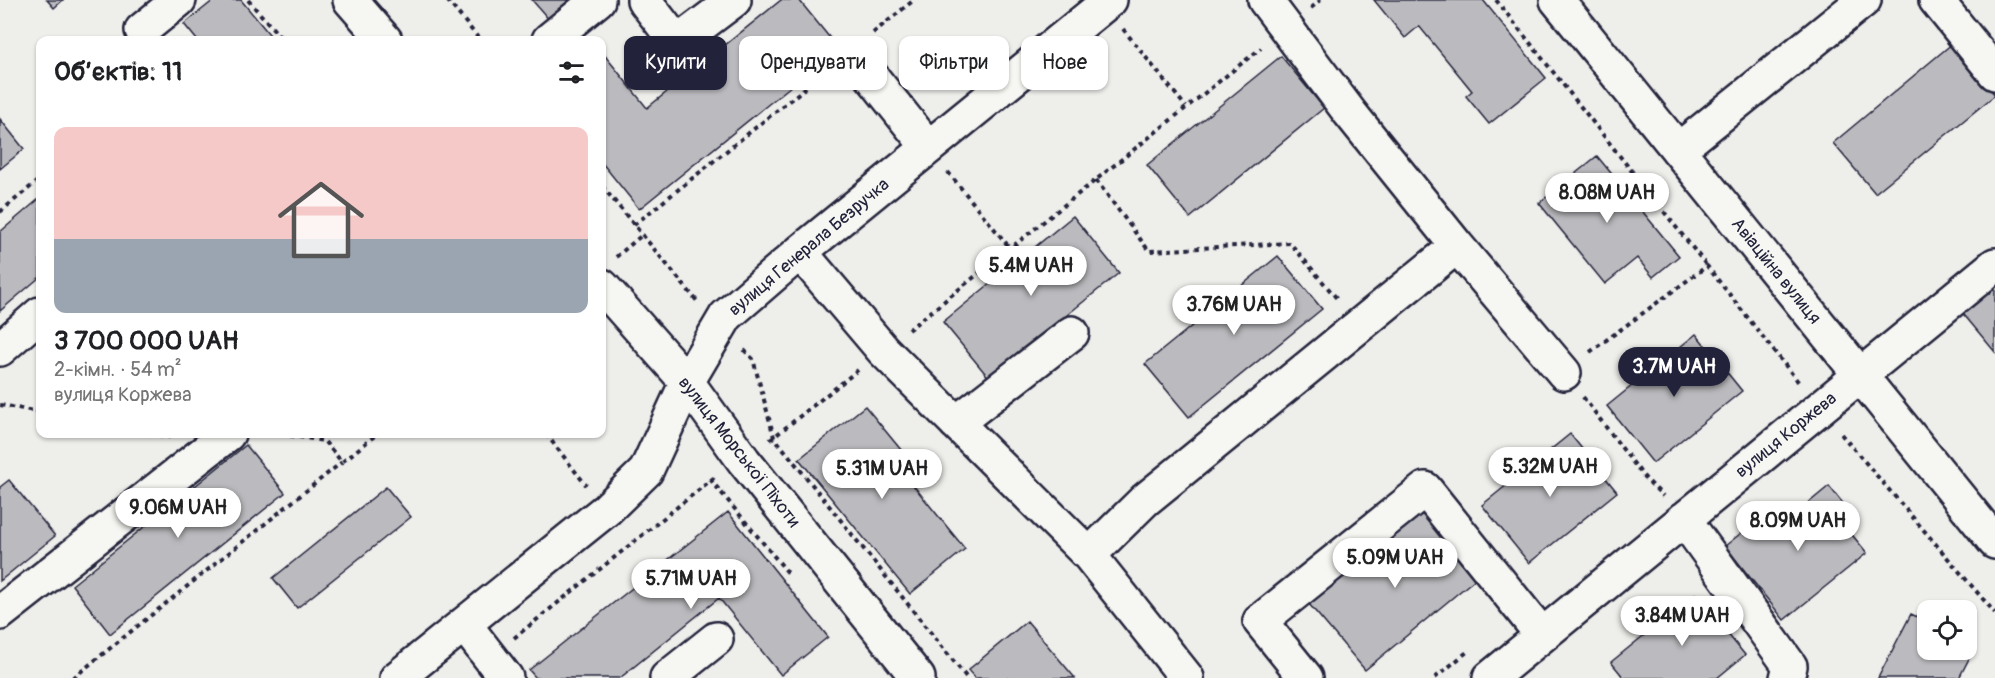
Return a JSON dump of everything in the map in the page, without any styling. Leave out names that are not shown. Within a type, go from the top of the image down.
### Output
[{"type":"street","points":[[142,36],[179,0]]},
{"type":"street","points":[[350,0],[382,36]]},
{"type":"street","points":[[554,36],[598,0]]},
{"type":"street","points":[[644,0],[677,43],[734,0]]},
{"type":"street","points":[[1265,0],[1350,113],[1457,246],[1564,373]]},
{"type":"street","name":"Авіаційна вулиця","points":[[1557,0],[1995,542]]},
{"type":"street","points":[[1678,150],[1864,0]]},
{"type":"street","points":[[1936,0],[1995,73]]},
{"type":"street","name":"вулиця Генерала Безручка","points":[[397,678],[606,510],[646,471],[687,382],[726,316],[800,252],[1107,3]]},
{"type":"street","points":[[884,90],[928,147]]},
{"type":"street","points":[[1089,555],[1145,500],[1457,246]]},
{"type":"street","points":[[800,252],[883,350],[1089,555],[1187,678]]},
{"type":"street","name":"вулиця Коржева","points":[[1490,678],[1995,265]]},
{"type":"street","name":"вулиця Морської Піхоти","points":[[606,274],[744,461],[918,678]]},
{"type":"street","points":[[0,349],[36,318]]},
{"type":"street","points":[[956,423],[1072,333]]},
{"type":"street","points":[[0,614],[223,438]]},
{"type":"street","points":[[1306,678],[1260,621],[1425,489],[1542,635]]},
{"type":"street","points":[[1684,519],[1790,666],[1787,678]]},
{"type":"street","points":[[464,624],[506,678]]},
{"type":"street","points":[[667,678],[716,639]]},
{"type":"path","points":[[248,0],[280,36]]},
{"type":"path","points":[[447,0],[477,36]]},
{"type":"path","points":[[874,36],[914,0]]},
{"type":"path","points":[[1496,0],[1707,266]]},
{"type":"path","points":[[1107,3],[1186,107]]},
{"type":"path","points":[[634,225],[807,90]]},
{"type":"path","points":[[928,147],[1010,248]]},
{"type":"path","points":[[1096,180],[1149,251],[1290,243],[1361,326]]},
{"type":"path","points":[[0,212],[36,183]]},
{"type":"path","points":[[606,191],[720,327],[753,359],[774,437],[967,678]]},
{"type":"path","points":[[606,274],[642,235]]},
{"type":"path","points":[[1564,373],[1644,477],[1684,519]]},
{"type":"path","points":[[0,405],[36,411]]},
{"type":"path","points":[[306,438],[324,441],[342,462]]},
{"type":"path","points":[[73,678],[372,438]]},
{"type":"path","points":[[549,438],[606,510]]},
{"type":"building","points":[[47,0],[63,0],[54,8]]},
{"type":"building","points":[[214,0],[241,0],[271,36],[194,36],[184,24]]},
{"type":"building","points":[[532,0],[578,0],[551,22]]},
{"type":"building","points":[[781,0],[799,0],[828,36],[739,36],[739,90],[786,90],[639,209],[606,168],[606,57],[624,79],[624,90],[633,90],[647,108],[669,90],[727,90],[727,44]]},
{"type":"building","points":[[1374,0],[1483,0],[1546,78],[1489,124],[1466,96],[1472,91],[1419,26],[1405,38]]},
{"type":"building","points":[[1953,43],[1995,95],[1875,193],[1833,143]]},
{"type":"building","points":[[1281,56],[1324,108],[1190,218],[1147,165]]},
{"type":"building","points":[[0,119],[24,149],[0,169]]},
{"type":"building","points":[[1597,156],[1679,256],[1653,277],[1637,258],[1605,284],[1539,203]]},
{"type":"building","points":[[36,201],[36,280],[0,311],[0,232]]},
{"type":"building","points":[[1073,216],[1119,273],[989,378],[943,322]]},
{"type":"building","points":[[1278,256],[1322,309],[1189,417],[1145,364]]},
{"type":"building","points":[[1995,281],[1995,352],[1960,310]]},
{"type":"building","points":[[1696,334],[1742,391],[1653,463],[1607,406]]},
{"type":"building","points":[[865,406],[906,456],[896,464],[965,549],[910,594],[799,459]]},
{"type":"building","points":[[1570,434],[1617,492],[1529,563],[1482,505]]},
{"type":"building","points":[[246,445],[285,493],[110,634],[72,585]]},
{"type":"building","points":[[9,480],[55,536],[0,581],[0,487]]},
{"type":"building","points":[[1829,486],[1854,517],[1844,525],[1867,553],[1784,620],[1725,546],[1765,514],[1777,529]]},
{"type":"building","points":[[386,487],[411,517],[297,608],[273,578]]},
{"type":"building","points":[[1424,508],[1480,575],[1365,670],[1309,604]]},
{"type":"building","points":[[728,512],[828,637],[781,675],[719,598],[620,678],[536,678],[529,670]]},
{"type":"building","points":[[1695,594],[1745,655],[1717,678],[1624,678],[1611,662]]},
{"type":"building","points":[[1911,614],[1917,617],[1917,660],[1968,660],[1959,678],[1878,678]]},
{"type":"building","points":[[1027,621],[1075,678],[975,678],[968,670]]}]
